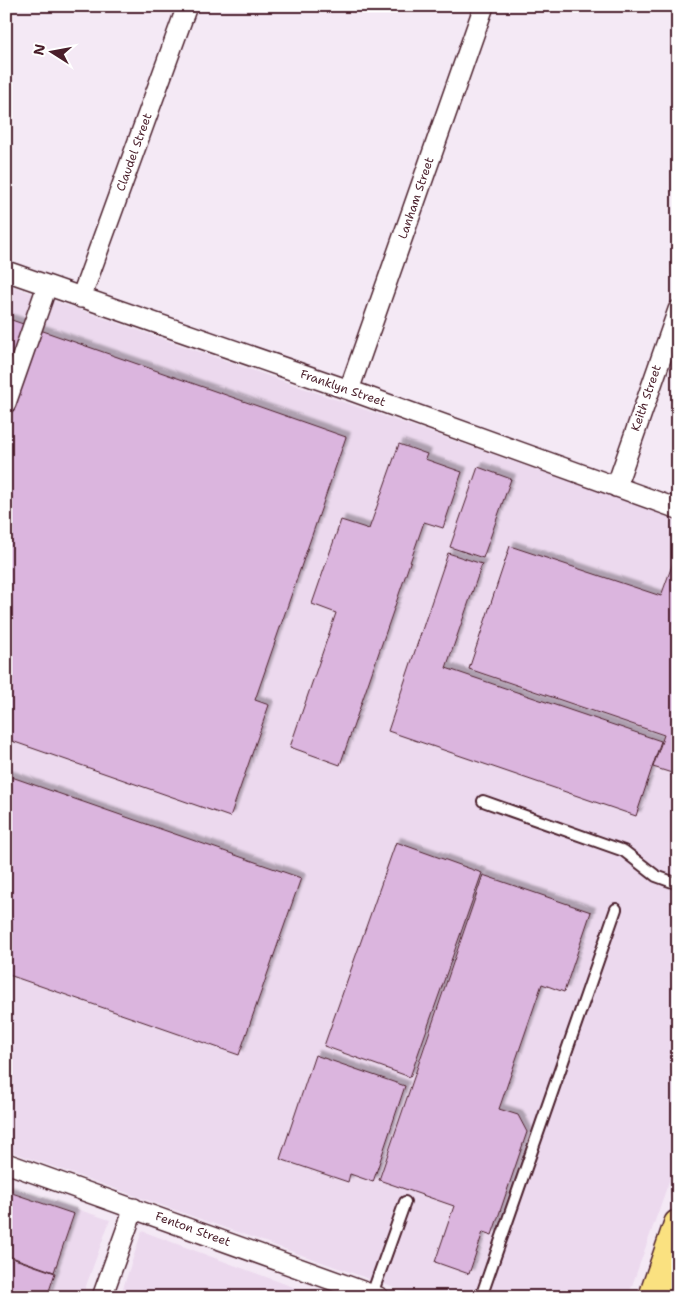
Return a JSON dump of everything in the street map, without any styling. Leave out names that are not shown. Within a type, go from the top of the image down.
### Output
[{"type":"highway","points":[[653,1297],[678,1224]]},
{"type":"street","name":"Claudel Street","points":[[81,298],[187,6]]},
{"type":"street","name":"Lanham Street","points":[[348,390],[484,6]]},
{"type":"street","name":"Franklyn Street","points":[[6,271],[348,390],[678,509]]},
{"type":"street","points":[[6,403],[47,286]]},
{"type":"street","name":"Keith Street","points":[[616,487],[678,310]]},
{"type":"street","name":"Fenton Street","points":[[6,1163],[374,1296]]},
{"type":"street","points":[[102,1297],[134,1208]]},
{"type":"lane","points":[[484,802],[624,851],[656,876],[678,884]]},
{"type":"lane","points":[[481,1297],[616,909]]},
{"type":"lane","points":[[374,1296],[405,1202]]},
{"type":"shaded area","points":[[6,284],[678,519],[678,1156],[628,1297],[420,1297],[6,1150]]},
{"type":"shaded area","points":[[6,1186],[110,1220],[82,1297],[6,1297]]},
{"type":"shaded area","points":[[142,1231],[320,1297],[120,1297]]},
{"type":"building","points":[[6,318],[346,437],[255,700],[269,705],[230,817],[6,739]]},
{"type":"building","points":[[399,444],[427,454],[425,459],[462,472],[443,528],[424,522],[340,765],[290,747],[336,613],[312,604],[341,520],[369,529]]},
{"type":"building","points":[[478,467],[511,479],[483,558],[450,547]]},
{"type":"building","points":[[510,546],[661,596],[678,549],[678,775],[653,767],[664,735],[469,669]]},
{"type":"building","points":[[448,553],[482,564],[446,668],[661,741],[636,816],[388,731]]},
{"type":"building","points":[[6,775],[301,878],[239,1055],[6,974]]},
{"type":"building","points":[[396,842],[482,873],[410,1077],[324,1046]]},
{"type":"building","points":[[483,875],[591,912],[564,992],[542,984],[499,1109],[518,1115],[527,1132],[492,1235],[483,1232],[469,1274],[435,1262],[454,1206],[379,1180]]},
{"type":"building","points":[[315,1055],[405,1086],[373,1182],[350,1174],[348,1182],[280,1159]]},
{"type":"building","points":[[6,1191],[74,1214],[54,1272],[6,1255]]},
{"type":"building","points":[[6,1256],[55,1273],[47,1297],[6,1297]]}]
